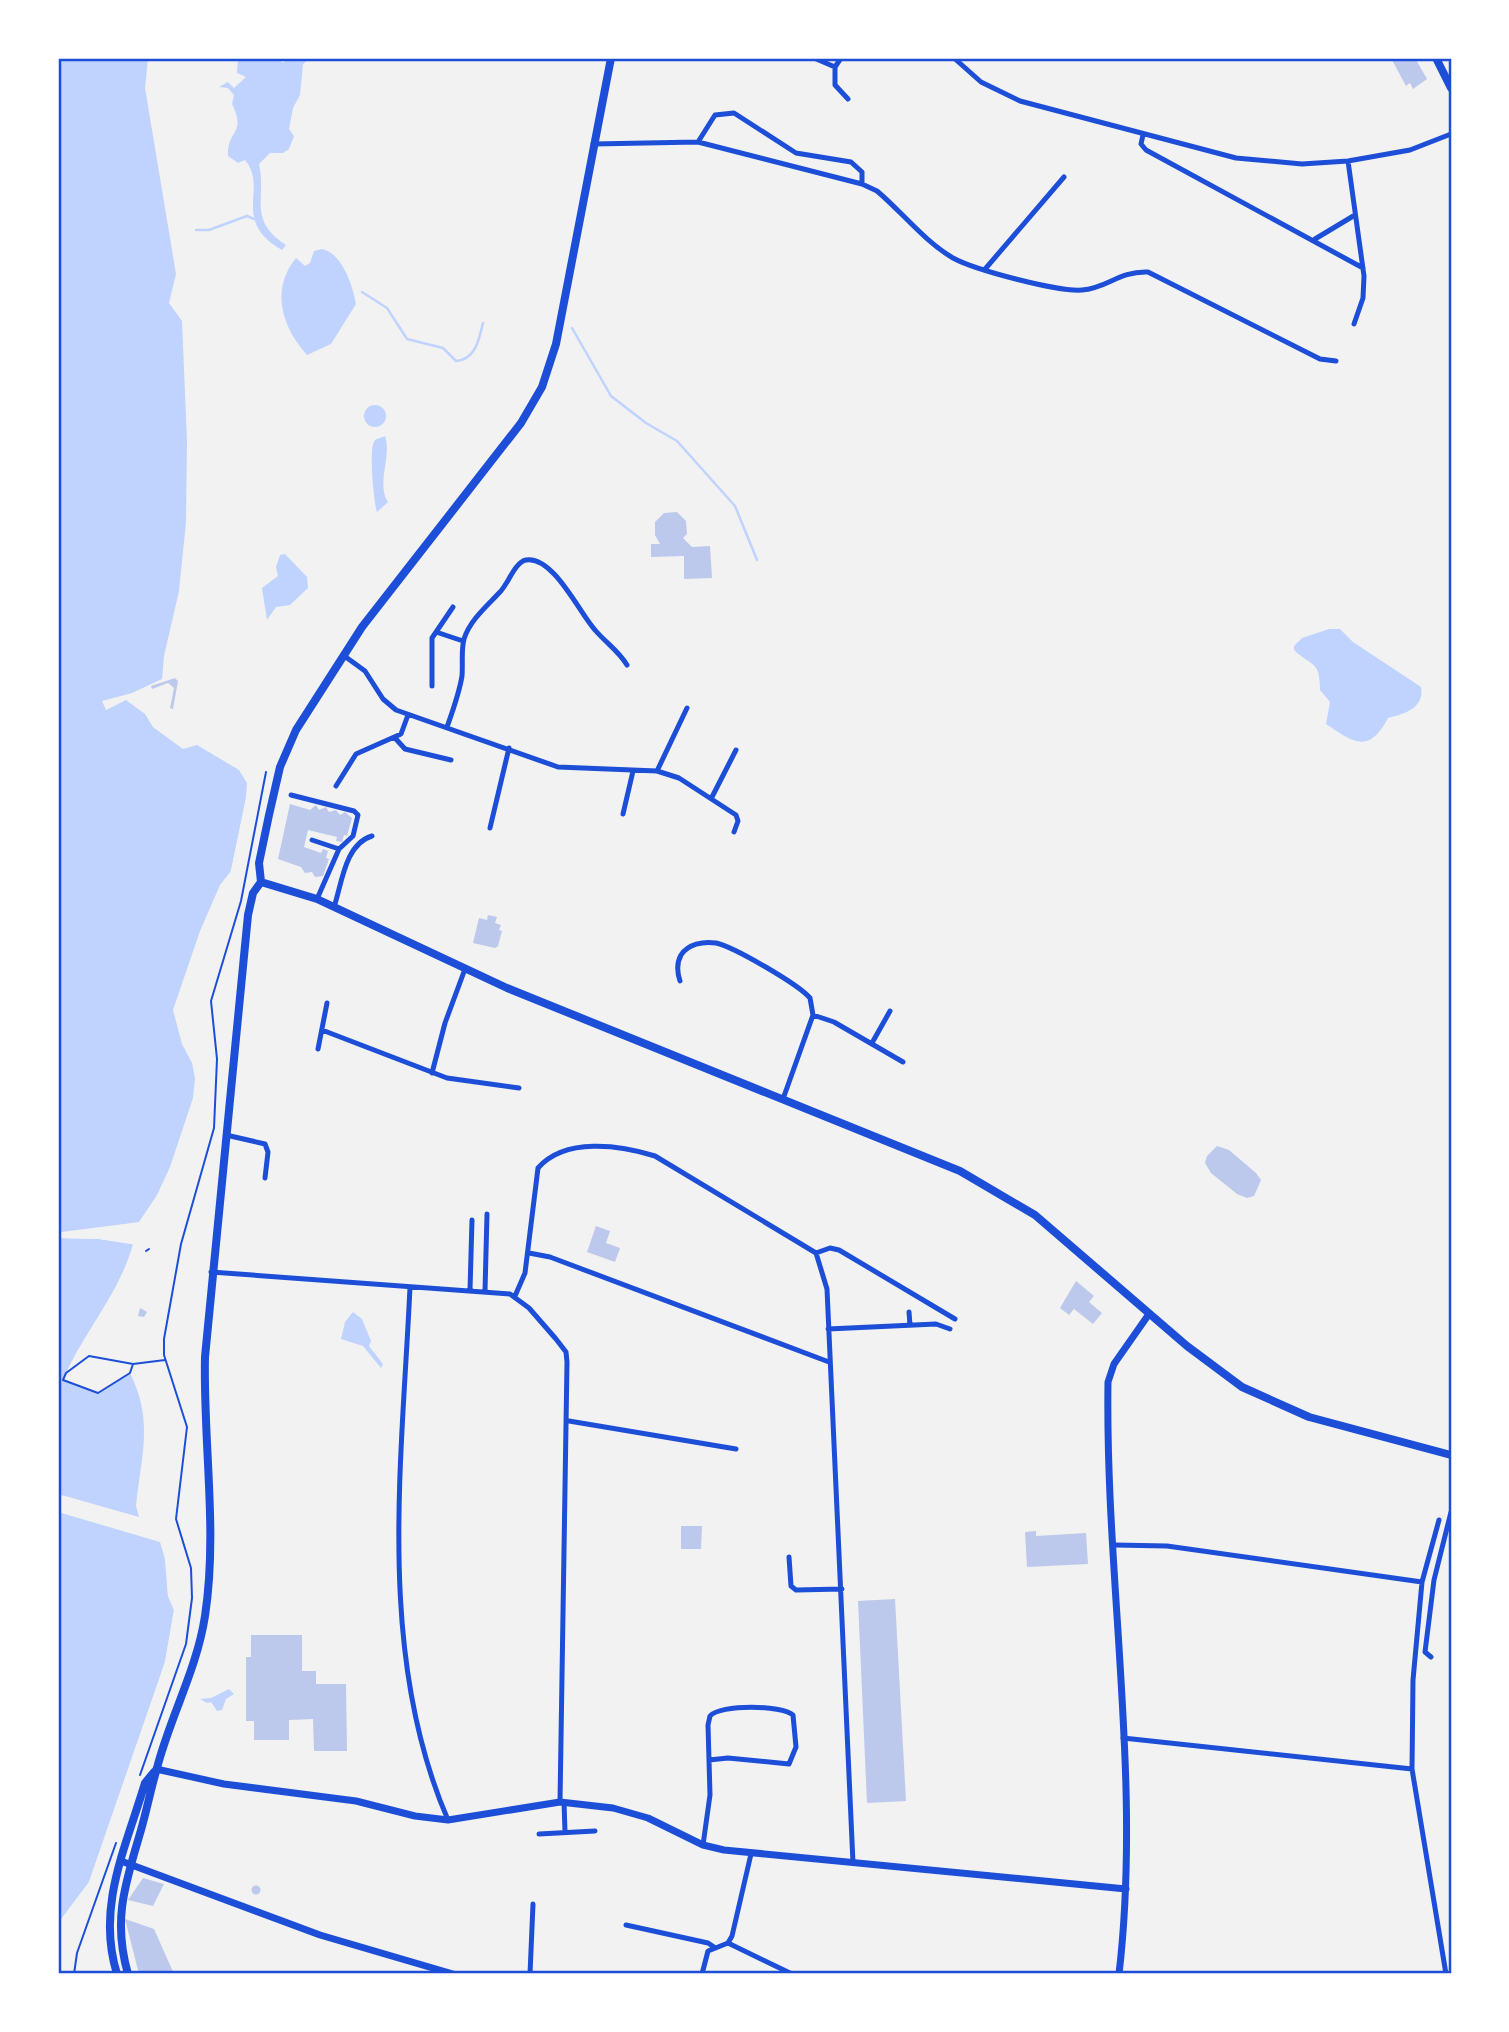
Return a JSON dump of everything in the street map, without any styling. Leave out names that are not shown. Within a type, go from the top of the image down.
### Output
[{"type":"main road","points":[[128,1974],[118,1919],[156,1769],[196,1655],[207,1600],[210,1538],[203,1410],[211,1272],[248,915],[253,893],[261,881],[258,863],[280,767],[296,730],[343,654],[392,586],[521,423],[542,387],[556,344],[611,58]]},
{"type":"main road","points":[[1436,58],[1451,88]]},
{"type":"main road","points":[[261,881],[317,899],[465,969],[920,1153],[996,1190],[1035,1215],[1219,1371],[1265,1399],[1322,1421],[1451,1455]]},
{"type":"main road","points":[[117,1974],[111,1953],[108,1918],[121,1861],[145,1783],[156,1769]]},
{"type":"street","points":[[814,58],[835,67]]},
{"type":"street","points":[[841,58],[835,67],[835,85],[848,99]]},
{"type":"street","points":[[954,58],[981,82],[1012,98],[1236,158],[1302,164],[1348,161],[1414,149],[1451,134]]},
{"type":"street","points":[[698,142],[713,117],[720,113],[734,113],[796,153],[855,164],[862,172],[862,184]]},
{"type":"street","points":[[1143,135],[1143,147],[1158,157],[1315,239],[1363,268]]},
{"type":"street","points":[[593,144],[698,142],[862,184],[877,191],[953,257],[1060,289],[1095,288],[1119,275],[1148,272],[1321,359],[1336,361]]},
{"type":"street","points":[[1348,161],[1365,288],[1354,324]]},
{"type":"street","points":[[986,268],[1065,177]]},
{"type":"street","points":[[1315,239],[1355,215]]},
{"type":"street","points":[[447,727],[460,687],[463,641],[479,614],[506,586],[520,562],[531,559],[552,573],[576,599],[595,631],[620,652],[627,665]]},
{"type":"street","points":[[432,686],[431,645],[436,632],[453,607]]},
{"type":"street","points":[[436,632],[463,641]]},
{"type":"street","points":[[343,654],[365,671],[391,707],[408,715],[568,769],[657,771],[686,780],[738,817],[734,832]]},
{"type":"street","points":[[657,771],[687,708]]},
{"type":"street","points":[[336,786],[356,754],[395,738],[404,729],[408,715]]},
{"type":"street","points":[[395,738],[405,749],[451,760]]},
{"type":"street","points":[[490,828],[509,748]]},
{"type":"street","points":[[712,797],[736,750]]},
{"type":"street","points":[[623,814],[634,771]]},
{"type":"street","points":[[291,795],[354,811],[358,815],[353,836],[339,849],[317,899]]},
{"type":"street","points":[[334,907],[353,849],[361,839],[372,836]]},
{"type":"street","points":[[312,839],[339,849]]},
{"type":"street","points":[[680,981],[677,967],[683,952],[698,944],[719,944],[803,990],[810,998],[813,1015],[783,1099]]},
{"type":"street","points":[[432,1073],[445,1023],[465,969]]},
{"type":"street","points":[[318,1049],[327,1003]]},
{"type":"street","points":[[872,1043],[890,1011]]},
{"type":"street","points":[[813,1015],[828,1019],[903,1062]]},
{"type":"street","points":[[322,1030],[432,1073],[464,1082],[519,1088]]},
{"type":"street","points":[[226,1135],[265,1144],[268,1152],[265,1178]]},
{"type":"street","points":[[515,1296],[525,1273],[529,1253],[538,1168],[553,1155],[603,1147],[659,1157],[816,1253],[825,1280],[832,1379],[853,1863]]},
{"type":"street","points":[[485,1291],[487,1214]]},
{"type":"street","points":[[470,1290],[472,1220]]},
{"type":"street","points":[[816,1253],[830,1248],[839,1250],[955,1319]]},
{"type":"street","points":[[529,1253],[550,1257],[829,1362]]},
{"type":"street","points":[[211,1272],[485,1291],[515,1296],[566,1352],[569,1421],[562,1802],[565,1832]]},
{"type":"street","points":[[410,1287],[400,1519],[401,1599],[407,1659],[422,1749],[448,1820]]},
{"type":"street","points":[[909,1312],[910,1325]]},
{"type":"street","points":[[1119,1974],[1126,1889],[1108,1382],[1114,1364],[1149,1314]]},
{"type":"street","points":[[828,1329],[936,1324],[950,1329]]},
{"type":"street","points":[[569,1421],[736,1449]]},
{"type":"street","points":[[1430,1657],[1425,1652],[1429,1606],[1451,1512]]},
{"type":"street","points":[[1439,1520],[1422,1582],[1413,1680],[1412,1769],[1446,1974]]},
{"type":"street","points":[[1114,1545],[1167,1546],[1422,1582]]},
{"type":"street","points":[[789,1557],[792,1586],[796,1590],[842,1589]]},
{"type":"street","points":[[704,1846],[709,1813],[708,1721],[713,1712],[782,1708],[793,1716],[796,1747],[789,1764],[728,1758],[709,1760]]},
{"type":"street","points":[[1122,1738],[1412,1769]]},
{"type":"street","points":[[156,1769],[224,1784],[356,1801],[415,1816],[448,1820],[562,1802],[632,1812],[704,1846],[751,1854],[1126,1889]]},
{"type":"street","points":[[539,1834],[595,1831]]},
{"type":"street","points":[[702,1974],[706,1955],[713,1947],[728,1943],[733,1936],[751,1854]]},
{"type":"street","points":[[121,1861],[320,1935],[453,1974]]},
{"type":"street","points":[[530,1974],[533,1904]]},
{"type":"street","points":[[626,1925],[708,1943],[713,1947]]},
{"type":"street","points":[[728,1943],[792,1974]]},
{"type":"path","points":[[136,1786],[186,1644],[192,1598],[191,1568],[176,1519],[187,1427],[166,1360],[164,1339],[181,1244],[214,1128],[218,1059],[211,1001],[241,901],[266,772]]},
{"type":"path","points":[[133,1364],[130,1373],[99,1393],[63,1380],[66,1373],[89,1356],[133,1364],[166,1360]]},
{"type":"path","points":[[74,1974],[77,1953],[118,1836]]},
{"type":"water","points":[[58,58],[148,58],[145,88],[176,274],[169,303],[182,321],[187,441],[186,522],[179,591],[164,656],[162,679],[132,693],[102,701],[106,710],[126,700],[145,714],[153,727],[183,749],[197,745],[239,770],[247,783],[231,871],[220,885],[200,931],[173,1010],[195,1078],[193,1098],[170,1167],[157,1195],[139,1222],[58,1233]]},
{"type":"water","points":[[238,58],[275,58],[284,63],[284,58],[310,58],[303,64],[300,95],[293,108],[289,129],[294,136],[289,149],[283,153],[270,153],[259,164],[262,217],[266,227],[286,245],[282,250],[266,239],[258,227],[253,205],[254,182],[245,160],[238,163],[228,156],[230,141],[238,121],[232,104],[234,95],[228,88],[219,87],[228,82],[234,88],[246,77],[237,73]]},
{"type":"water","points":[[322,249],[341,263],[356,304],[331,344],[307,355],[291,333],[282,308],[281,295],[288,270],[296,258],[305,266],[310,263],[314,251]]},
{"type":"water","points":[[375,405],[383,408],[386,416],[383,424],[375,427],[367,424],[364,416],[367,408]]},
{"type":"water","points":[[385,436],[387,452],[383,487],[388,502],[377,512],[372,453],[375,440]]},
{"type":"water","points":[[285,554],[307,577],[308,588],[290,605],[276,607],[267,620],[262,588],[278,576],[276,567],[280,555]]},
{"type":"water","points":[[1329,629],[1340,629],[1353,642],[1421,687],[1417,705],[1407,712],[1388,718],[1374,737],[1367,741],[1353,740],[1326,724],[1330,702],[1320,690],[1317,669],[1294,650],[1294,646],[1302,638]]},
{"type":"water","points":[[58,1238],[99,1239],[133,1244],[119,1280],[63,1380],[98,1393],[130,1373],[142,1407],[144,1423],[136,1506],[139,1517],[58,1494]]},
{"type":"water","points":[[353,1312],[362,1319],[371,1341],[369,1346],[383,1364],[381,1368],[363,1346],[341,1339],[345,1322]]},
{"type":"water","points":[[58,1512],[160,1542],[166,1562],[168,1596],[174,1610],[165,1662],[89,1882],[58,1923]]},
{"type":"water","points":[[229,1689],[234,1694],[226,1699],[222,1710],[217,1711],[211,1702],[200,1699],[211,1698]]},
{"type":"pier","points":[[246,800],[249,801],[234,872],[229,879]]},
{"type":"pier","points":[[143,1222],[140,1226],[64,1235],[99,1235],[134,1241],[137,1245],[99,1239],[58,1238],[61,1232]]},
{"type":"pier","points":[[167,1548],[171,1595],[177,1610],[168,1663],[92,1883],[72,1913],[89,1882],[165,1662],[174,1610],[168,1596],[164,1549]]},
{"type":"building","points":[[1391,58],[1415,58],[1427,79],[1413,89],[1410,83],[1406,86]]},
{"type":"building","points":[[677,512],[686,521],[687,534],[683,538],[692,547],[710,546],[712,578],[684,579],[684,556],[651,557],[651,544],[660,544],[655,535],[655,522],[664,513]]},
{"type":"building","points":[[175,678],[178,681],[173,709],[170,708],[174,688],[168,683],[152,689],[151,686]]},
{"type":"building","points":[[290,804],[310,810],[316,805],[319,810],[326,807],[329,812],[336,810],[340,815],[345,812],[352,818],[347,836],[344,835],[342,842],[336,841],[337,837],[308,830],[304,847],[321,853],[323,849],[328,851],[326,858],[329,859],[323,876],[315,877],[312,872],[305,873],[301,867],[278,859]]},
{"type":"building","points":[[488,915],[497,917],[495,923],[501,925],[499,930],[502,931],[495,948],[473,943],[479,918],[487,920]]},
{"type":"building","points":[[1217,1146],[1229,1150],[1256,1173],[1261,1180],[1254,1196],[1247,1198],[1237,1194],[1211,1173],[1205,1163],[1207,1156]]},
{"type":"building","points":[[596,1226],[610,1231],[606,1243],[620,1248],[615,1262],[587,1252]]},
{"type":"building","points":[[1076,1281],[1094,1296],[1089,1302],[1102,1313],[1093,1324],[1074,1309],[1069,1315],[1060,1308]]},
{"type":"building","points":[[140,1308],[147,1312],[144,1317],[138,1316]]},
{"type":"building","points":[[681,1526],[702,1526],[701,1549],[681,1549]]},
{"type":"building","points":[[1036,1531],[1036,1536],[1086,1533],[1088,1564],[1027,1567],[1025,1532]]},
{"type":"building","points":[[895,1599],[906,1801],[867,1803],[858,1601]]},
{"type":"building","points":[[251,1635],[302,1635],[302,1671],[316,1671],[316,1684],[346,1684],[347,1751],[314,1751],[313,1719],[289,1720],[289,1740],[254,1740],[254,1721],[246,1721],[246,1657],[251,1657]]},
{"type":"building","points":[[143,1878],[164,1884],[153,1906],[128,1900]]},
{"type":"building","points":[[256,1886],[260,1890],[256,1894],[252,1890]]},
{"type":"building","points":[[125,1919],[154,1929],[174,1974],[139,1974]]},
{"type":"waterway","points":[[196,230],[209,230],[247,216],[254,219]]},
{"type":"waterway","points":[[362,292],[387,308],[407,339],[443,348],[456,361],[472,352],[483,323]]},
{"type":"waterway","points":[[572,328],[611,396],[646,423],[677,441],[735,506],[757,560]]}]
